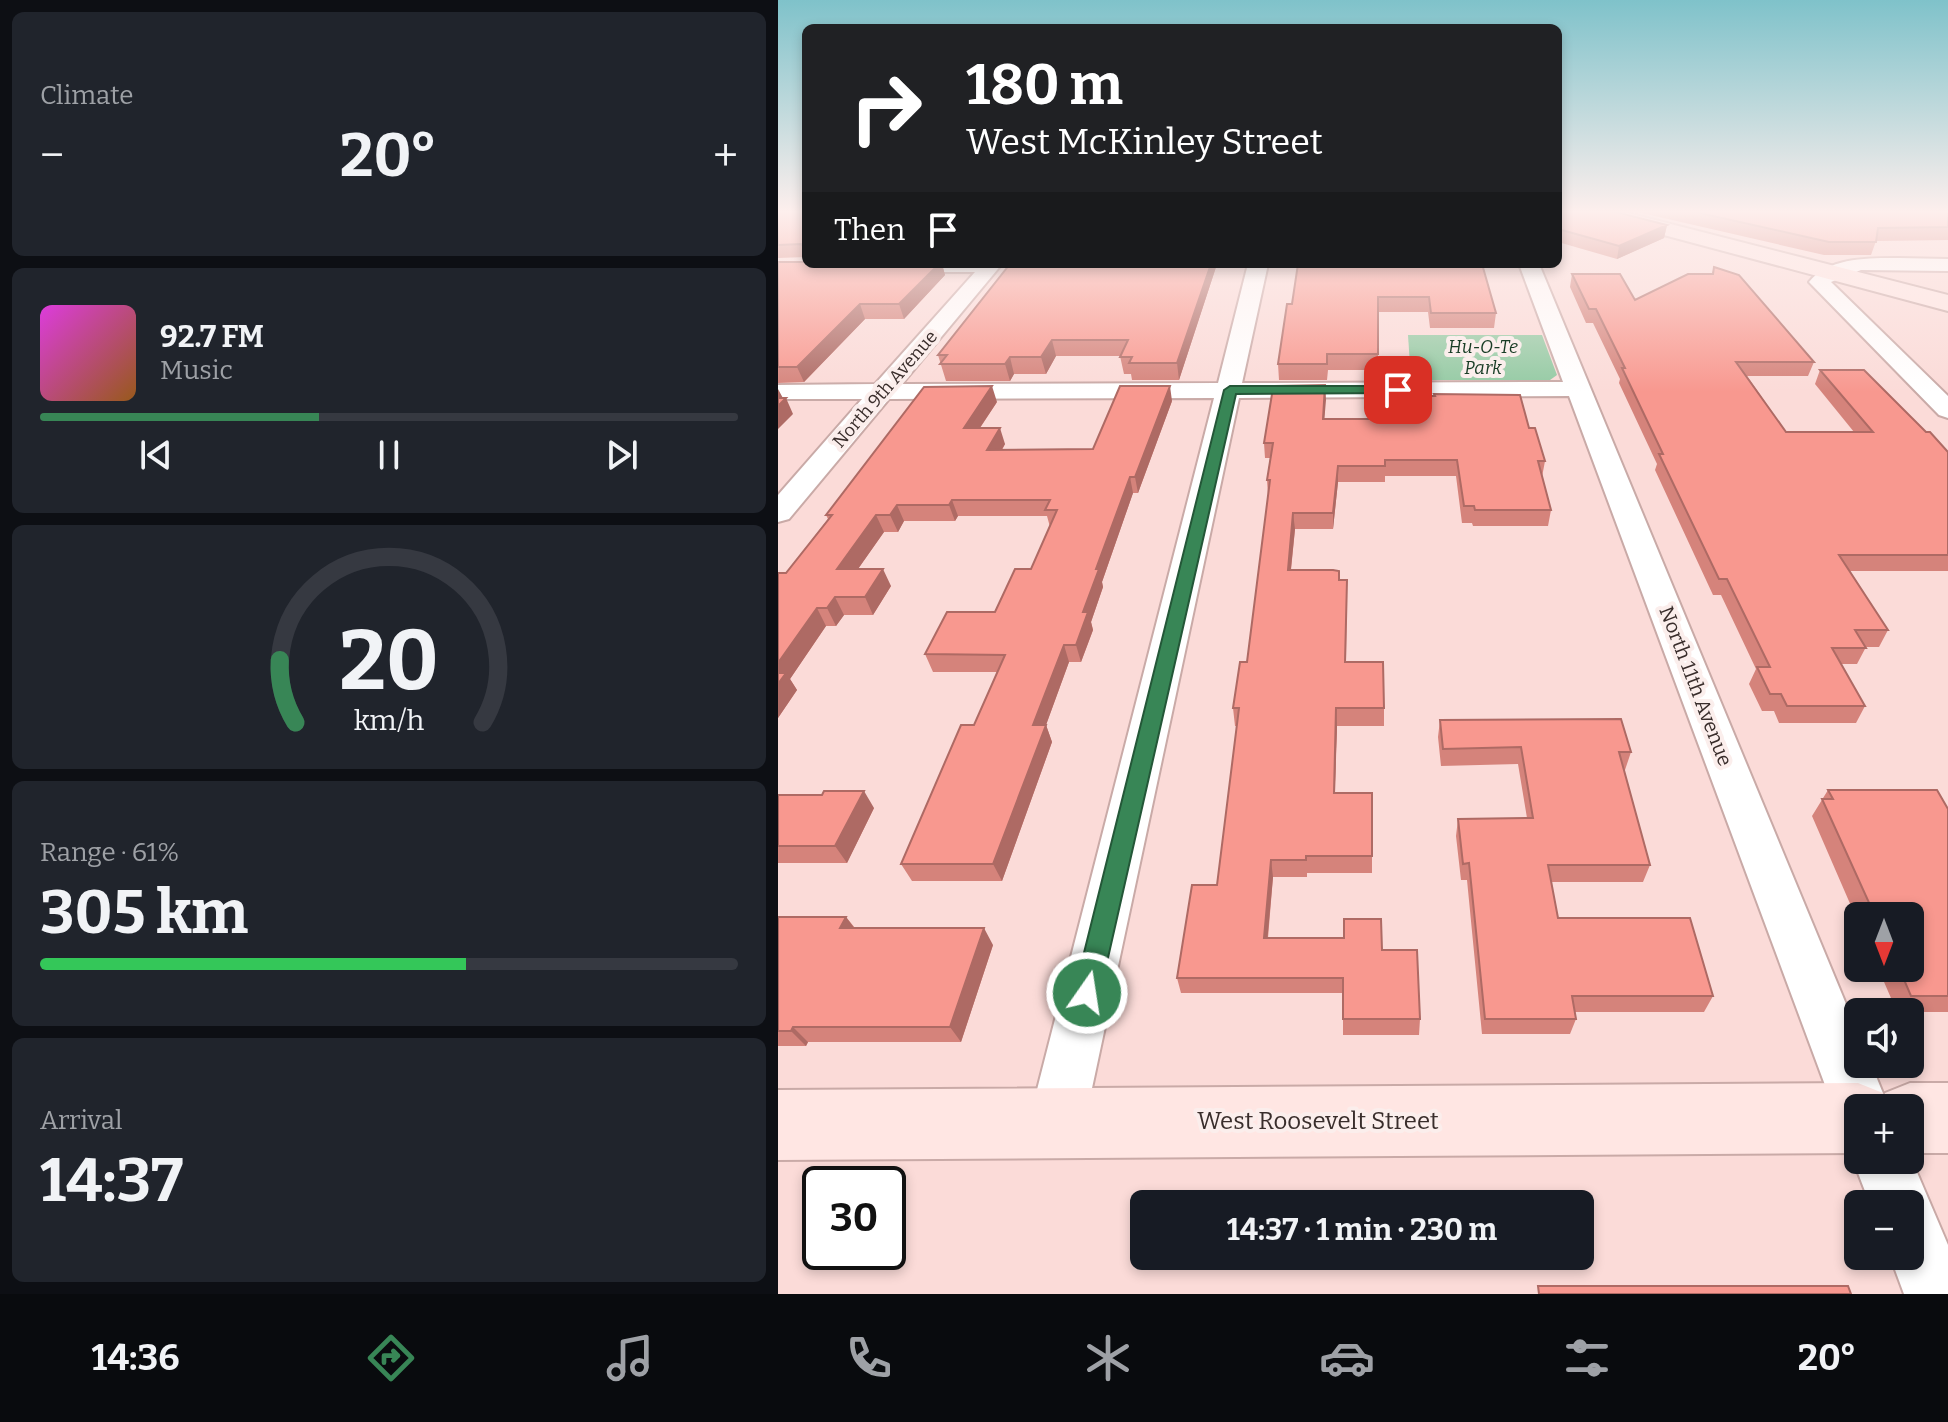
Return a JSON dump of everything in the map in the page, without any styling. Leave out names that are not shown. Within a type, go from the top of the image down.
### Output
[{"type":"main road","points":[[1831,272],[1948,303]]},
{"type":"main road","name":"West Roosevelt Street","points":[[778,1125],[1844,1118]]},
{"type":"main road","points":[[1924,1118],[1948,1118]]},
{"type":"street","name":"North 9th Avenue","points":[[778,513],[985,271]]},
{"type":"street","points":[[1057,1121],[1256,271]]},
{"type":"street","name":"North 11th Avenue","points":[[1532,271],[1856,1094]]},
{"type":"street","points":[[1831,272],[1819,282],[1822,287],[1948,410]]},
{"type":"street","points":[[778,392],[1579,389]]},
{"type":"street","points":[[1924,1264],[1936,1294]]},
{"type":"green space","name":"Hu-O-Te Park","points":[[1408,335],[1542,335],[1557,375],[1550,380],[1411,380]]},
{"type":"building","points":[[778,271],[932,271],[899,304],[860,304],[797,367],[778,367]]},
{"type":"building","points":[[1004,271],[1208,271],[1177,363],[1129,363],[1132,357],[1120,357],[1128,340],[1052,340],[1041,357],[1010,357],[1005,364],[940,364],[947,355],[938,355]]},
{"type":"building","points":[[1297,271],[1484,271],[1496,313],[1431,313],[1429,297],[1378,297],[1378,354],[1327,354],[1327,364],[1278,364],[1287,304],[1292,304]]},
{"type":"building","points":[[1713,271],[1728,271],[1739,275],[1814,362],[1736,362],[1786,432],[1873,432],[1820,370],[1864,370],[1948,452],[1948,555],[1839,555],[1888,630],[1855,630],[1866,648],[1832,648],[1865,706],[1787,706],[1781,694],[1770,694],[1757,667],[1770,667],[1727,579],[1719,579],[1659,454],[1663,454],[1622,368],[1625,368],[1596,309],[1589,309],[1572,274],[1620,274],[1635,300],[1688,274],[1713,274]]},
{"type":"building","points":[[1325,385],[1323,419],[1422,419],[1419,396],[1520,395],[1529,428],[1535,428],[1545,461],[1538,461],[1551,510],[1475,510],[1474,506],[1464,506],[1457,460],[1385,460],[1385,466],[1338,466],[1333,513],[1293,513],[1288,570],[1339,571],[1339,580],[1347,580],[1345,662],[1383,662],[1384,708],[1336,708],[1334,793],[1372,793],[1372,856],[1306,856],[1306,860],[1271,860],[1264,938],[1344,938],[1344,919],[1381,919],[1382,950],[1417,950],[1420,1019],[1343,1019],[1343,978],[1177,978],[1192,885],[1217,885],[1239,708],[1233,708],[1240,662],[1247,662],[1270,480],[1267,480],[1273,443],[1264,443],[1272,394],[1275,386]]},
{"type":"building","points":[[992,386],[964,428],[1000,428],[987,450],[1093,449],[1120,386],[1170,386],[1135,477],[1130,477],[1096,569],[1099,569],[1083,612],[1088,612],[1076,645],[1064,645],[1033,725],[1046,725],[993,864],[901,864],[961,725],[974,725],[1005,655],[925,654],[947,612],[995,612],[1015,569],[1031,569],[1057,510],[1045,510],[1050,500],[952,500],[949,505],[897,505],[890,515],[876,515],[837,569],[883,569],[865,597],[835,597],[827,608],[817,608],[778,663],[778,573],[786,573],[832,515],[826,515],[924,387]]},
{"type":"building","points":[[778,673],[786,673],[778,684]]},
{"type":"building","points":[[1621,719],[1631,752],[1619,752],[1650,865],[1548,865],[1558,918],[1690,918],[1713,996],[1572,996],[1576,1019],[1485,1019],[1469,863],[1463,864],[1458,819],[1533,818],[1521,747],[1443,749],[1440,720]]},
{"type":"building","points":[[1828,790],[1937,790],[1948,809],[1948,996],[1911,996],[1905,982],[1924,982],[1924,902],[1869,902],[1822,799],[1833,799]]},
{"type":"building","points":[[824,791],[864,791],[835,846],[778,846],[778,795],[822,795]]},
{"type":"building","points":[[778,917],[846,917],[840,928],[984,928],[950,1027],[793,1027],[791,1031],[778,1031]]},
{"type":"building","points":[[1538,1286],[1848,1286],[1851,1294],[1539,1294]]},
{"type":"route","points":[[1087,993],[1230,390],[1398,390]]}]
